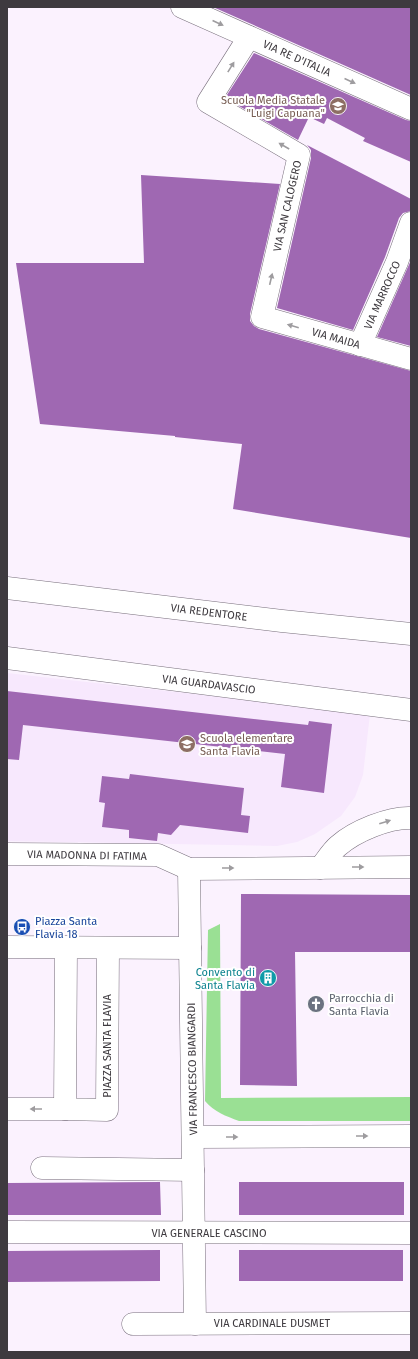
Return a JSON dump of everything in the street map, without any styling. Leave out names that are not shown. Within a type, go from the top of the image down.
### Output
[{"type":"street","name":"VIA RE D'ITALIA","points":[[182,7],[411,109]]},
{"type":"street","name":"VIA SAN CALOGERO","points":[[249,37],[208,102],[299,155],[262,317]]},
{"type":"street","name":"VIA MARROCCO","points":[[360,345],[397,262],[411,223]]},
{"type":"street","name":"VIA MAIDA","points":[[262,317],[411,359]]},
{"type":"street","name":"VIA REDENTORE","points":[[7,588],[411,634]]},
{"type":"street","name":"VIA GUARDAVASCIO","points":[[7,658],[411,710]]},
{"type":"street","points":[[320,868],[338,846],[368,828],[400,818],[411,818]]},
{"type":"street","name":"VIA MADONNA DI FATIMA","points":[[7,854],[158,855],[189,868]]},
{"type":"street","points":[[189,868],[411,867]]},
{"type":"street","name":"VIA FRANCESCO BIANGARDI","points":[[189,868],[195,1324]]},
{"type":"street","points":[[7,947],[190,948]]},
{"type":"street","points":[[7,1109],[65,1109],[66,948]]},
{"type":"street","name":"PIAZZA SANTA FLAVIA","points":[[65,1109],[107,1110],[108,948]]},
{"type":"street","points":[[193,1137],[411,1136]]},
{"type":"street","points":[[42,1168],[193,1170]]},
{"type":"street","name":"VIA GENERALE CASCINO","points":[[7,1232],[411,1233]]},
{"type":"street","name":"VIA CARDINALE DUSMET","points":[[133,1324],[411,1323]]},
{"type":"shaded area","name":"Scuola elementare Santa Flavia","points":[[7,673],[370,714],[363,775],[355,797],[341,816],[315,834],[297,842],[277,846],[7,841]]},
{"type":"green space","points":[[220,924],[221,1098],[411,1097],[411,1121],[239,1121],[220,1113],[205,1101],[208,930]]},
{"type":"building","points":[[213,7],[411,7],[411,95]]},
{"type":"building","name":"Scuola Media Statale \"Luigi Capuana\"","points":[[254,53],[411,121],[411,162],[363,141],[365,138],[327,118],[324,124],[309,117],[298,140],[225,98]]},
{"type":"building","points":[[307,145],[411,199],[411,211],[403,213],[399,218],[385,257],[353,330],[277,308],[311,158],[311,150]]},
{"type":"building","points":[[141,175],[280,184],[250,314],[250,321],[259,329],[411,371],[411,538],[233,509],[242,444],[175,436],[40,424],[16,263],[144,263]]},
{"type":"building","points":[[411,260],[411,346],[377,337]]},
{"type":"building","points":[[7,691],[308,725],[309,721],[332,724],[324,793],[281,787],[285,754],[23,725],[19,760],[7,759]]},
{"type":"building","points":[[130,774],[244,788],[241,815],[250,816],[248,833],[180,825],[171,835],[158,833],[157,841],[129,838],[129,830],[102,827],[105,803],[99,802],[102,776],[129,779]]},
{"type":"building","name":"Convento di Santa Flavia","points":[[241,894],[411,895],[411,952],[295,952],[297,1086],[240,1085]]},
{"type":"building","points":[[160,1182],[161,1215],[7,1215],[7,1183]]},
{"type":"building","points":[[239,1182],[404,1182],[404,1215],[239,1215]]},
{"type":"building","points":[[160,1250],[160,1281],[7,1282],[7,1251]]},
{"type":"building","points":[[239,1250],[403,1250],[403,1281],[239,1281]]},
{"type":"place","name":"Scuola Media Statale \"Luigi Capuana\"","points":[[338,106]]},
{"type":"place","name":"Scuola elementare Santa Flavia","points":[[187,744]]},
{"type":"place","name":"Piazza Santa Flavia 18","points":[[22,927]]},
{"type":"place","name":"Convento di Santa Flavia","points":[[268,978]]},
{"type":"place","name":"Parrocchia di Santa Flavia","points":[[316,1004]]}]
